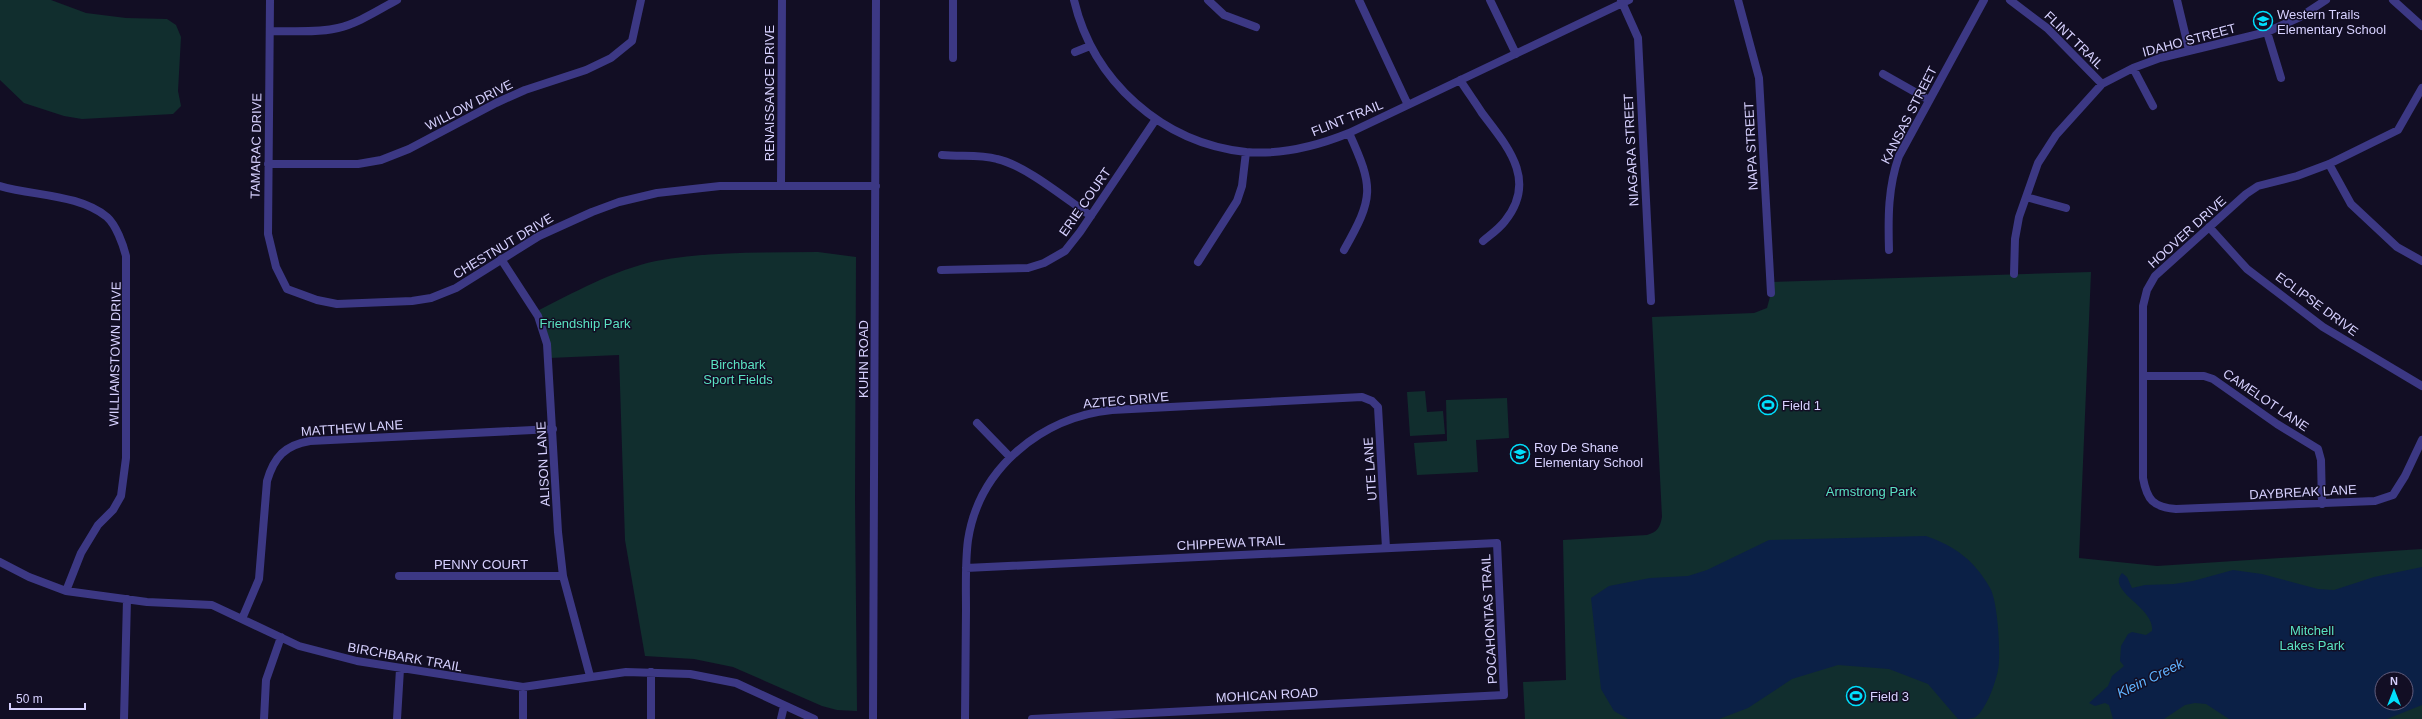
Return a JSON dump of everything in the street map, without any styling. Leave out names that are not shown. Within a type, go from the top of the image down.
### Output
[{"type":"street","name":"TAMARAC DRIVE","points":[[270,0],[268,164],[269,245],[287,289]]},
{"type":"street","points":[[270,31],[317,31],[340,28],[353,23],[397,0]]},
{"type":"street","name":"WILLOW DRIVE","points":[[268,164],[358,164],[381,160],[409,149],[496,103],[525,90],[586,70],[611,58],[632,41],[641,0]]},
{"type":"street","name":"RENAISSANCE DRIVE","points":[[781,185],[782,0]]},
{"type":"street","name":"KUHN ROAD","points":[[874,719],[876,0]]},
{"type":"street","points":[[953,0],[953,58]]},
{"type":"street","name":"FLINT TRAIL","points":[[1074,0],[1090,46],[1115,84],[1156,119],[1195,139],[1246,152],[1302,148],[1349,133],[1624,1]]},
{"type":"street","points":[[1208,0],[1224,15],[1256,27]]},
{"type":"street","points":[[1359,0],[1408,105]]},
{"type":"street","points":[[1490,0],[1516,54]]},
{"type":"street","name":"NAPA STREET","points":[[1738,0],[1756,59],[1759,78],[1771,293]]},
{"type":"street","name":"KANSAS STREET","points":[[1889,250],[1888,202],[1893,172],[1899,156],[1984,0]]},
{"type":"street","name":"FLINT TRAIL","points":[[2010,0],[2047,28],[2102,84]]},
{"type":"street","points":[[2177,0],[2189,50]]},
{"type":"street","name":"IDAHO STREET","points":[[2014,274],[2015,240],[2019,217],[2038,163],[2056,135],[2102,84],[2133,68],[2189,50],[2267,32],[2300,17],[2326,0]]},
{"type":"street","points":[[2393,0],[2422,26]]},
{"type":"street","name":"NIAGARA STREET","points":[[1624,1],[1638,38],[1651,302]]},
{"type":"street","points":[[2267,32],[2281,78]]},
{"type":"street","points":[[1075,52],[1090,46]]},
{"type":"street","points":[[2133,68],[2153,106]]},
{"type":"street","points":[[1883,74],[1929,100]]},
{"type":"street","points":[[1460,80],[1506,142],[1516,161],[1518,172],[1518,194],[1510,214],[1504,222],[1483,242]]},
{"type":"street","name":"HOOVER DRIVE","points":[[2151,501],[2146,495],[2143,478],[2143,306],[2147,290],[2154,276],[2258,186],[2297,176],[2329,164],[2398,130],[2422,88]]},
{"type":"street","name":"ERIE COURT","points":[[941,270],[1012,270],[1044,263],[1065,251],[1091,216],[1156,119]]},
{"type":"street","points":[[1344,250],[1363,216],[1369,192],[1367,176],[1349,133]]},
{"type":"street","points":[[1198,262],[1237,201],[1242,186],[1246,152]]},
{"type":"street","points":[[942,155],[986,156],[1006,162],[1026,172],[1091,216]]},
{"type":"street","points":[[2329,164],[2351,204],[2397,247],[2422,262]]},
{"type":"street","name":"CHESTNUT DRIVE","points":[[287,289],[317,300],[337,304],[412,301],[436,296],[456,288],[501,259],[563,224],[619,202],[684,189],[781,185],[876,186]]},
{"type":"street","name":"WILLIAMSTOWN DRIVE","points":[[0,186],[87,206],[108,218],[120,239],[126,256],[126,458],[121,496],[113,510],[98,525],[84,548],[66,591]]},
{"type":"street","points":[[2026,197],[2066,208]]},
{"type":"street","name":"ECLIPSE DRIVE","points":[[2209,227],[2247,269],[2323,327],[2422,386]]},
{"type":"street","name":"ALISON LANE","points":[[501,259],[538,316],[547,344],[558,532],[563,576],[590,676]]},
{"type":"street","name":"CAMELOT LANE","points":[[2143,376],[2204,376],[2213,379],[2277,424],[2318,449],[2321,460],[2322,504]]},
{"type":"street","name":"AZTEC DRIVE","points":[[965,719],[966,568],[968,540],[975,514],[983,495],[1010,457],[1033,438],[1054,426],[1095,412],[1362,397]]},
{"type":"street","name":"UTE LANE","points":[[1362,397],[1372,401],[1378,407],[1386,548]]},
{"type":"street","points":[[977,423],[1010,457]]},
{"type":"street","name":"MATTHEW LANE","points":[[242,619],[259,579],[267,481],[270,470],[285,449],[310,441],[553,429]]},
{"type":"street","name":"DAYBREAK LANE","points":[[2151,501],[2176,509],[2375,501],[2393,495],[2405,476],[2422,440]]},
{"type":"street","name":"CHIPPEWA TRAIL","points":[[966,568],[1497,543]]},
{"type":"street","name":"POCAHONTAS TRAIL","points":[[1497,543],[1504,695]]},
{"type":"street","name":"BIRCHBARK TRAIL","points":[[0,562],[29,577],[66,591],[148,602],[203,603],[220,608],[281,637],[327,655],[400,669],[523,687],[590,676],[651,672],[690,674],[719,679],[751,689],[814,719]]},
{"type":"street","name":"PENNY COURT","points":[[399,576],[563,576]]},
{"type":"street","points":[[124,719],[127,600]]},
{"type":"street","points":[[264,719],[266,680],[281,637]]},
{"type":"street","points":[[397,719],[400,669]]},
{"type":"street","points":[[651,672],[651,719]]},
{"type":"street","points":[[523,687],[523,719]]},
{"type":"street","name":"MOHICAN ROAD","points":[[1032,719],[1118,717],[1504,695]]},
{"type":"street","points":[[780,719],[784,706]]},
{"type":"green space","points":[[0,0],[51,0],[86,13],[126,18],[167,19],[176,25],[181,37],[178,91],[181,106],[173,114],[82,119],[64,116],[24,103],[0,80]]},
{"type":"green space","name":"Birchbark Sport Fields","points":[[818,252],[856,257],[855,499],[857,711],[837,710],[822,706],[733,667],[694,659],[645,656],[625,540],[619,355],[549,358],[535,312],[609,276],[656,261],[717,254]]},
{"type":"green space","name":"Armstrong Park","points":[[2091,272],[2079,558],[2157,566],[2422,549],[2422,719],[1525,719],[1523,682],[1566,680],[1563,540],[1647,535],[1656,531],[1660,524],[1662,517],[1652,317],[1754,313],[1767,308],[1771,293],[1770,282]]},
{"type":"green space","points":[[1425,391],[1427,412],[1443,411],[1445,434],[1410,436],[1407,392]]},
{"type":"green space","points":[[1507,398],[1509,438],[1476,440],[1478,472],[1417,475],[1414,443],[1447,441],[1446,400]]},
{"type":"water","points":[[1926,536],[1955,550],[1971,562],[1984,578],[1993,595],[1998,629],[1998,670],[1986,704],[1974,718],[1958,719],[1928,684],[1889,669],[1838,665],[1792,679],[1748,708],[1719,719],[1628,719],[1614,711],[1601,689],[1591,598],[1609,586],[1650,578],[1688,576],[1707,570],[1769,540]]},
{"type":"water","name":"Mitchell Lakes Park","points":[[2422,567],[2422,705],[2414,708],[2414,671],[2374,671],[2374,711],[2407,711],[2387,719],[2229,719],[2206,704],[2195,703],[2185,705],[2164,719],[2113,719],[2109,705],[2105,703],[2095,706],[2089,703],[2108,686],[2112,676],[2124,666],[2120,661],[2121,646],[2128,634],[2132,632],[2146,635],[2152,631],[2151,622],[2146,614],[2120,587],[2119,580],[2122,573],[2127,577],[2132,588],[2145,585],[2174,584],[2193,581],[2233,570],[2262,574],[2318,589],[2334,590],[2374,577]]},
{"type":"place","name":"Western Trails Elementary School","points":[[2263,21]]},
{"type":"place","name":"Field 1","points":[[1768,405]]},
{"type":"place","name":"Roy De Shane Elementary School","points":[[1520,454]]},
{"type":"place","name":"Field 3","points":[[1856,696]]},
{"type":"park label","name":"Friendship Park","points":[[585,323]]},
{"type":"water label","name":"Klein Creek","points":[[2150,678]]}]
